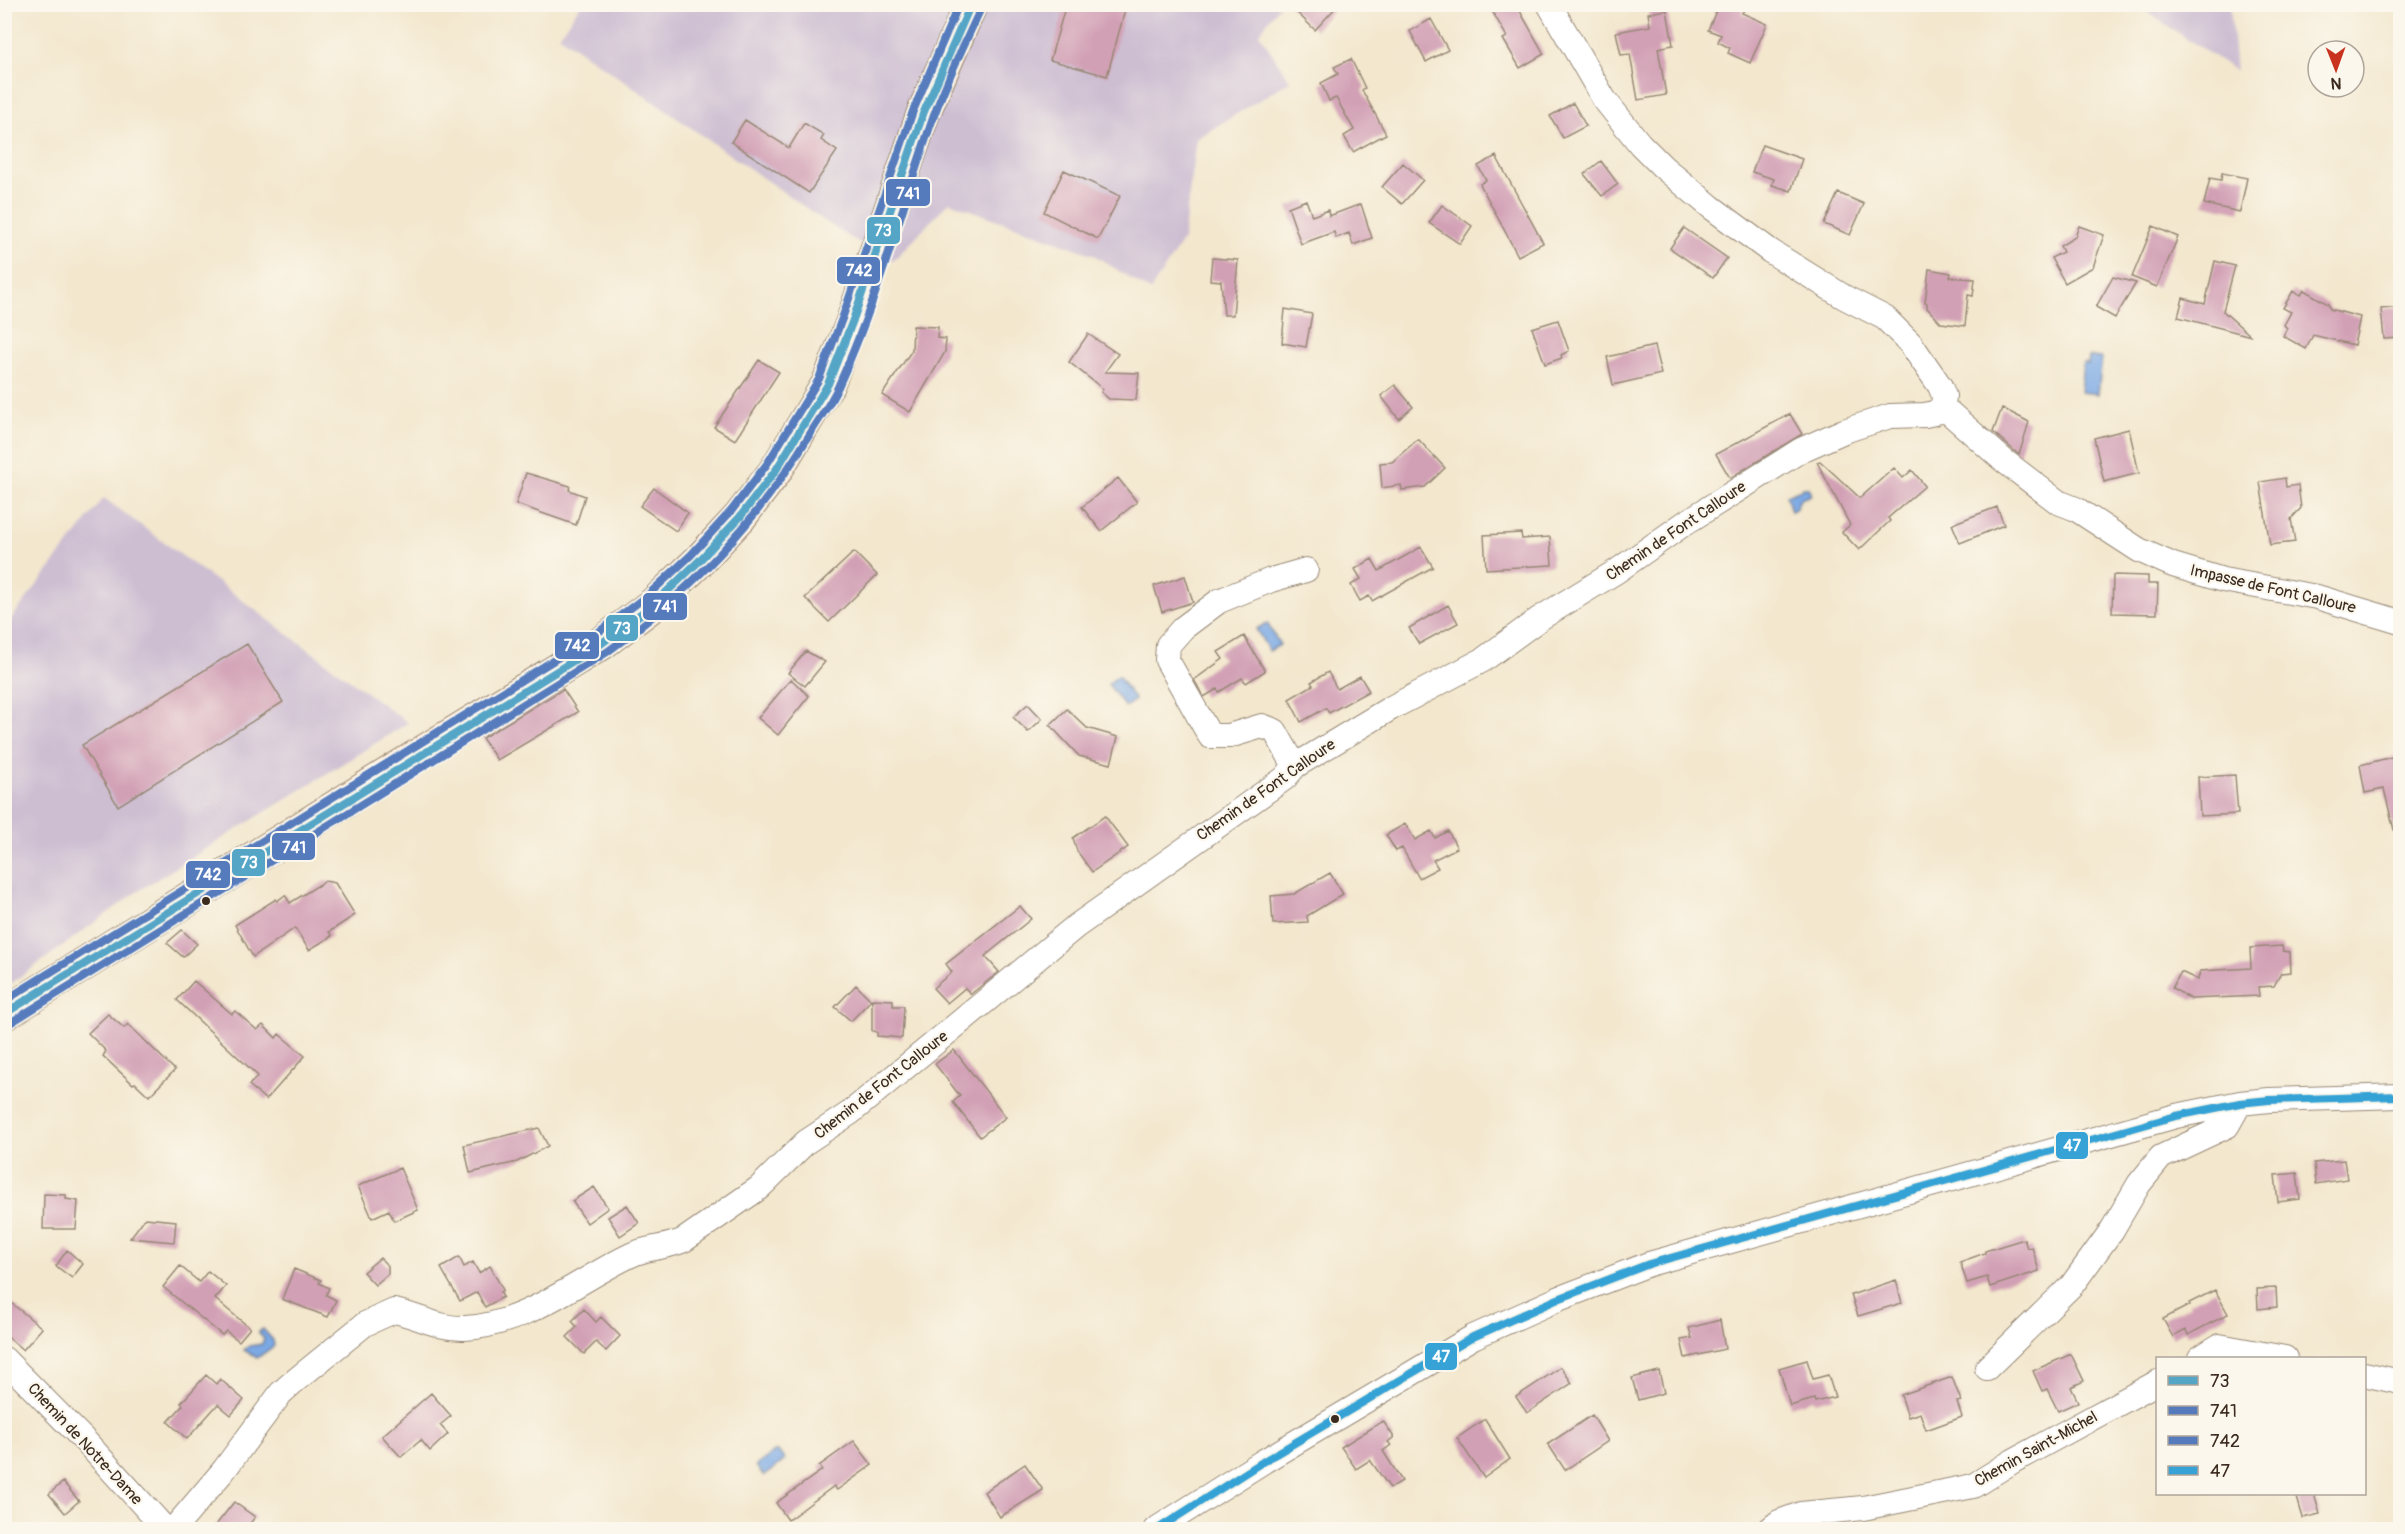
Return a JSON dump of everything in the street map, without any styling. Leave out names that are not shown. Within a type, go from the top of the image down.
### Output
[{"type":"main road","points":[[4,1014],[438,743],[602,644],[655,603],[698,562],[740,517],[777,470],[828,384],[853,321],[923,114],[971,4]]},
{"type":"street","points":[[1549,4],[1604,99],[1640,144],[1663,167],[1711,207],[1770,251],[1844,297],[1885,318],[1911,344],[1940,386],[1944,396],[1942,407]]},
{"type":"street","name":"Impasse de Font Calloure","points":[[1942,407],[2003,460],[2058,502],[2076,509],[2139,550],[2173,565],[2223,580],[2317,597],[2400,622]]},
{"type":"street","name":"Chemin de Font Calloure","points":[[173,1530],[224,1470],[281,1394],[365,1324],[394,1311],[433,1325],[451,1328],[480,1326],[519,1316],[634,1253],[672,1245],[684,1240],[759,1188],[806,1142],[850,1113],[1075,927],[1285,778],[1294,766],[1391,708],[1483,660],[1539,619],[1617,571],[1712,505],[1801,450],[1844,431],[1890,416],[1925,415],[1934,413],[1942,407]]},
{"type":"street","points":[[1294,766],[1275,730],[1262,726],[1229,736],[1210,736],[1167,660],[1168,645],[1183,628],[1219,601],[1271,580],[1306,570]]},
{"type":"street","points":[[1155,1530],[1274,1455],[1473,1337],[1558,1299],[1648,1264],[2176,1116],[2240,1103],[2304,1097],[2400,1096]]},
{"type":"street","points":[[1987,1368],[2072,1285],[2112,1230],[2139,1184],[2162,1158],[2227,1126],[2240,1103]]},
{"type":"street","points":[[2203,1357],[2219,1346],[2275,1357]]},
{"type":"street","name":"Chemin de Notre-Dame","points":[[4,1359],[87,1443],[166,1530]]},
{"type":"street","points":[[2366,1374],[2400,1382]]},
{"type":"street","name":"Chemin Saint-Michel","points":[[1769,1530],[1779,1522],[1801,1514],[1863,1508],[1973,1486],[2013,1461],[2156,1383]]},
{"type":"shaded area","points":[[581,4],[1280,5],[1259,33],[1290,81],[1196,139],[1183,240],[1150,291],[1094,255],[949,202],[893,261],[839,231],[559,36]]},
{"type":"shaded area","points":[[2136,5],[2230,5],[2236,71]]},
{"type":"shaded area","points":[[104,498],[408,723],[138,891],[5,988],[4,628]]},
{"type":"water","points":[[2089,357],[2102,358],[2098,394],[2080,392],[2083,363],[2088,364]]},
{"type":"water","points":[[1808,488],[1811,495],[1800,499],[1795,510],[1791,511],[1786,495]]},
{"type":"water","points":[[1267,623],[1280,645],[1269,651],[1256,629]]},
{"type":"water","points":[[1118,676],[1135,700],[1125,707],[1108,684]]},
{"type":"water","points":[[263,1329],[273,1340],[274,1346],[257,1358],[244,1350],[249,1346],[262,1344],[264,1339],[258,1332]]},
{"type":"water","points":[[777,1450],[785,1460],[764,1476],[756,1466]]},
{"type":"building","points":[[1066,4],[1104,4],[1125,10],[1107,76],[1050,60]]},
{"type":"building","points":[[1288,4],[1339,4],[1315,30]]},
{"type":"building","points":[[1488,4],[1516,4],[1544,54],[1520,68],[1503,39],[1507,37]]},
{"type":"building","points":[[1719,4],[1732,4],[1744,10],[1742,13],[1767,24],[1750,63],[1728,53],[1730,48],[1718,42],[1721,35],[1708,30]]},
{"type":"building","points":[[1667,10],[1673,45],[1658,48],[1666,95],[1638,100],[1630,54],[1621,55],[1616,32],[1650,26],[1648,13]]},
{"type":"building","points":[[1431,19],[1448,50],[1426,62],[1410,31]]},
{"type":"building","points":[[1351,59],[1365,88],[1362,90],[1386,134],[1353,152],[1344,136],[1354,130],[1336,98],[1329,101],[1321,83],[1338,74],[1334,67]]},
{"type":"building","points":[[1573,103],[1586,126],[1563,138],[1550,116]]},
{"type":"building","points":[[745,120],[789,148],[804,123],[824,135],[821,140],[837,151],[809,193],[731,142]]},
{"type":"building","points":[[1762,145],[1802,159],[1791,191],[1772,185],[1774,179],[1752,172]]},
{"type":"building","points":[[1496,156],[1543,243],[1518,256],[1480,184],[1486,180],[1478,166]]},
{"type":"building","points":[[1601,161],[1618,184],[1602,196],[1584,174]]},
{"type":"building","points":[[1403,163],[1423,180],[1402,204],[1382,187]]},
{"type":"building","points":[[1064,170],[1120,196],[1098,239],[1044,212]]},
{"type":"building","points":[[2222,173],[2247,178],[2240,212],[2204,204],[2210,178],[2221,180]]},
{"type":"building","points":[[1838,193],[1864,204],[1850,235],[1824,224]]},
{"type":"building","points":[[1306,200],[1312,216],[1328,210],[1329,216],[1361,204],[1372,238],[1353,245],[1349,233],[1336,238],[1334,232],[1301,244],[1288,207]]},
{"type":"building","points":[[1442,205],[1472,226],[1460,244],[1429,223]]},
{"type":"building","points":[[2079,226],[2104,235],[2093,267],[2065,283],[2051,258],[2063,252],[2060,246],[2075,237]]},
{"type":"building","points":[[2153,226],[2178,237],[2157,287],[2132,277]]},
{"type":"building","points":[[1684,228],[1727,258],[1713,278],[1670,248]]},
{"type":"building","points":[[1212,258],[1238,260],[1233,315],[1224,315],[1221,281],[1210,280]]},
{"type":"building","points":[[2215,261],[2235,266],[2223,311],[2251,336],[2178,317],[2183,298],[2205,304]]},
{"type":"building","points":[[1929,269],[1951,273],[1950,277],[1975,279],[1973,296],[1968,295],[1965,326],[1941,323],[1927,308],[1927,303],[1925,303]]},
{"type":"building","points":[[2113,277],[2136,283],[2115,318],[2096,307]]},
{"type":"building","points":[[2304,290],[2328,304],[2330,309],[2360,317],[2354,345],[2313,335],[2306,349],[2283,336],[2287,328],[2284,325],[2291,312],[2283,308],[2293,291],[2301,295]]},
{"type":"building","points":[[2400,307],[2400,338],[2384,339],[2381,309]]},
{"type":"building","points":[[1285,309],[1312,314],[1306,347],[1282,343]]},
{"type":"building","points":[[1558,320],[1569,351],[1561,355],[1562,358],[1545,364],[1532,328]]},
{"type":"building","points":[[913,326],[938,327],[937,338],[946,339],[945,352],[910,412],[882,395],[912,350]]},
{"type":"building","points":[[1088,334],[1118,354],[1105,372],[1139,373],[1136,400],[1109,399],[1101,392],[1103,389],[1069,362]]},
{"type":"building","points":[[1654,346],[1661,374],[1613,385],[1607,357]]},
{"type":"building","points":[[759,360],[779,372],[735,440],[714,427]]},
{"type":"building","points":[[1395,385],[1413,407],[1399,419],[1381,396]]},
{"type":"building","points":[[2002,408],[2029,422],[2019,455],[1993,432]]},
{"type":"building","points":[[1790,414],[1802,434],[1730,478],[1716,454]]},
{"type":"building","points":[[2129,429],[2139,473],[2104,482],[2094,438]]},
{"type":"building","points":[[1418,439],[1445,468],[1425,487],[1402,490],[1401,485],[1382,488],[1380,463],[1392,462]]},
{"type":"building","points":[[1820,461],[1860,498],[1894,468],[1903,478],[1912,470],[1925,486],[1888,518],[1890,521],[1859,550],[1842,532],[1850,525],[1817,462]]},
{"type":"building","points":[[526,473],[570,486],[569,490],[585,496],[576,525],[516,504]]},
{"type":"building","points":[[1118,478],[1137,502],[1101,531],[1082,507]]},
{"type":"building","points":[[2285,478],[2286,487],[2298,485],[2301,508],[2291,519],[2295,542],[2270,545],[2260,482]]},
{"type":"building","points":[[654,488],[688,513],[676,531],[640,506]]},
{"type":"building","points":[[1997,507],[2004,525],[1960,543],[1952,524]]},
{"type":"building","points":[[1521,533],[1522,539],[1550,537],[1552,565],[1486,569],[1484,535]]},
{"type":"building","points":[[1421,547],[1433,567],[1372,601],[1369,596],[1360,601],[1351,585],[1361,579],[1355,569],[1372,559],[1379,571]]},
{"type":"building","points":[[854,552],[877,575],[829,622],[805,598]]},
{"type":"building","points":[[2113,575],[2148,576],[2148,584],[2158,584],[2157,614],[2112,613]]},
{"type":"building","points":[[1185,576],[1193,602],[1162,612],[1154,586]]},
{"type":"building","points":[[1448,605],[1458,623],[1419,644],[1409,628]]},
{"type":"building","points":[[1244,636],[1265,671],[1246,683],[1242,678],[1219,692],[1217,689],[1204,697],[1194,680],[1223,659],[1218,652]]},
{"type":"building","points":[[247,644],[283,702],[118,806],[82,745]]},
{"type":"building","points":[[806,651],[825,662],[805,686],[788,673]]},
{"type":"building","points":[[1328,672],[1337,689],[1360,676],[1369,691],[1329,713],[1326,708],[1301,722],[1289,699],[1313,685],[1311,682]]},
{"type":"building","points":[[791,679],[809,696],[778,735],[758,718]]},
{"type":"building","points":[[563,689],[578,712],[497,760],[482,738]]},
{"type":"building","points":[[1028,704],[1042,719],[1028,732],[1013,717]]},
{"type":"building","points":[[1067,709],[1087,728],[1118,737],[1111,764],[1079,756],[1050,725]]},
{"type":"building","points":[[2400,755],[2400,830],[2394,830],[2384,789],[2365,793],[2360,765]]},
{"type":"building","points":[[2235,775],[2238,814],[2200,816],[2198,777]]},
{"type":"building","points":[[1105,816],[1128,847],[1092,872],[1077,851],[1073,838]]},
{"type":"building","points":[[1405,824],[1415,840],[1431,831],[1435,838],[1448,831],[1457,848],[1433,860],[1438,868],[1419,878],[1402,848],[1396,851],[1386,835]]},
{"type":"building","points":[[1330,873],[1343,894],[1307,916],[1308,922],[1273,924],[1271,896],[1294,894]]},
{"type":"building","points":[[325,881],[335,883],[355,915],[329,932],[332,936],[309,950],[295,928],[253,957],[235,925],[276,899],[277,901],[285,895],[290,903]]},
{"type":"building","points":[[1020,906],[1031,919],[985,956],[999,972],[971,994],[965,988],[947,1003],[933,988],[952,972],[946,964]]},
{"type":"building","points":[[182,930],[197,944],[183,957],[167,943]]},
{"type":"building","points":[[2282,946],[2283,951],[2290,952],[2291,972],[2281,973],[2274,986],[2258,987],[2259,996],[2191,999],[2172,988],[2181,972],[2198,980],[2200,971],[2251,968],[2250,948]]},
{"type":"building","points":[[194,981],[232,1014],[235,1011],[257,1030],[263,1025],[276,1038],[279,1034],[305,1056],[266,1100],[249,1085],[258,1076],[177,1000]]},
{"type":"building","points":[[856,985],[871,1000],[851,1021],[835,1007]]},
{"type":"building","points":[[872,999],[893,1000],[893,1006],[904,1006],[902,1038],[877,1036],[877,1032],[872,1031]]},
{"type":"building","points":[[108,1014],[124,1028],[128,1024],[175,1070],[149,1096],[103,1056],[106,1051],[88,1033]]},
{"type":"building","points":[[954,1050],[1006,1117],[980,1137],[953,1102],[960,1096],[935,1064]]},
{"type":"building","points":[[539,1128],[548,1146],[517,1162],[470,1173],[464,1145]]},
{"type":"building","points":[[2344,1160],[2347,1179],[2316,1184],[2314,1163]]},
{"type":"building","points":[[400,1168],[418,1210],[394,1221],[389,1210],[372,1218],[358,1186]]},
{"type":"building","points":[[2297,1173],[2300,1199],[2278,1202],[2275,1175]]},
{"type":"building","points":[[594,1187],[608,1208],[587,1223],[572,1201]]},
{"type":"building","points":[[44,1194],[66,1195],[66,1199],[78,1201],[76,1229],[43,1229]]},
{"type":"building","points":[[627,1205],[639,1223],[620,1236],[608,1217]]},
{"type":"building","points":[[145,1218],[176,1221],[174,1242],[130,1238]]},
{"type":"building","points":[[2024,1239],[2027,1248],[2032,1247],[2039,1271],[1990,1287],[1987,1277],[1967,1283],[1960,1262],[1985,1253],[1985,1251]]},
{"type":"building","points":[[67,1250],[83,1264],[72,1278],[56,1266]]},
{"type":"building","points":[[459,1257],[464,1267],[473,1262],[479,1273],[490,1266],[503,1290],[500,1292],[503,1297],[485,1307],[477,1292],[460,1301],[441,1268]]},
{"type":"building","points":[[380,1258],[388,1266],[388,1274],[375,1285],[363,1272]]},
{"type":"building","points":[[180,1266],[199,1282],[208,1271],[226,1286],[215,1299],[250,1328],[239,1341],[226,1331],[222,1335],[163,1287]]},
{"type":"building","points":[[294,1269],[321,1280],[319,1283],[329,1288],[326,1295],[336,1300],[328,1317],[282,1299]]},
{"type":"building","points":[[1896,1280],[1902,1303],[1858,1316],[1851,1295]]},
{"type":"building","points":[[2276,1288],[2277,1307],[2258,1309],[2257,1289]]},
{"type":"building","points":[[2215,1290],[2228,1314],[2188,1335],[2186,1330],[2173,1337],[2163,1319]]},
{"type":"building","points":[[4,1297],[42,1328],[23,1350],[4,1334]]},
{"type":"building","points":[[584,1309],[596,1322],[601,1317],[620,1336],[606,1351],[596,1342],[584,1354],[567,1337],[577,1327],[572,1321]]},
{"type":"building","points":[[1720,1320],[1725,1349],[1685,1358],[1681,1340],[1692,1338],[1689,1328]]},
{"type":"building","points":[[2071,1354],[2084,1381],[2071,1387],[2078,1402],[2058,1411],[2047,1389],[2042,1391],[2033,1371]]},
{"type":"building","points":[[1807,1360],[1813,1379],[1828,1375],[1835,1397],[1815,1402],[1814,1399],[1790,1406],[1779,1368]]},
{"type":"building","points":[[1561,1367],[1572,1383],[1527,1413],[1516,1397]]},
{"type":"building","points":[[1659,1371],[1664,1393],[1638,1400],[1632,1378]]},
{"type":"building","points":[[206,1375],[216,1384],[220,1379],[244,1400],[231,1415],[218,1404],[187,1439],[168,1422],[183,1405],[181,1403]]},
{"type":"building","points":[[1952,1377],[1961,1401],[1957,1402],[1962,1417],[1926,1430],[1920,1413],[1908,1417],[1901,1395]]},
{"type":"building","points":[[431,1393],[451,1416],[440,1425],[448,1434],[430,1451],[421,1440],[401,1457],[382,1436]]},
{"type":"building","points":[[1592,1415],[1608,1441],[1565,1470],[1548,1444]]},
{"type":"building","points":[[1485,1419],[1510,1459],[1484,1478],[1457,1438]]},
{"type":"building","points":[[1383,1421],[1394,1437],[1388,1442],[1391,1445],[1383,1451],[1402,1481],[1390,1488],[1370,1460],[1356,1469],[1341,1447]]},
{"type":"building","points":[[854,1441],[872,1465],[837,1490],[834,1486],[788,1520],[776,1503],[822,1470],[819,1466]]},
{"type":"building","points":[[1025,1464],[1043,1490],[1000,1517],[984,1492]]},
{"type":"building","points":[[63,1482],[79,1501],[65,1513],[49,1494]]},
{"type":"building","points":[[2296,1495],[2314,1495],[2320,1514],[2303,1518]]},
{"type":"building","points":[[234,1502],[255,1517],[245,1530],[212,1530]]},
{"type":"transit line","name":"742","points":[[4,1001],[596,634],[648,595],[691,555],[732,510],[767,464],[819,379],[913,111],[959,4]]},
{"type":"transit line","name":"73","points":[[4,1014],[602,643],[655,603],[698,562],[740,517],[776,470],[828,384],[853,320],[923,114],[971,4]]},
{"type":"transit line","name":"741","points":[[10,1023],[607,652],[667,604],[720,554],[789,467],[835,393],[877,289],[937,107],[981,8]]},
{"type":"transit line","name":"47","points":[[1156,1530],[1264,1461],[1473,1337],[1558,1299],[1649,1264],[2176,1116],[2240,1103],[2269,1100],[2400,1096]]}]
